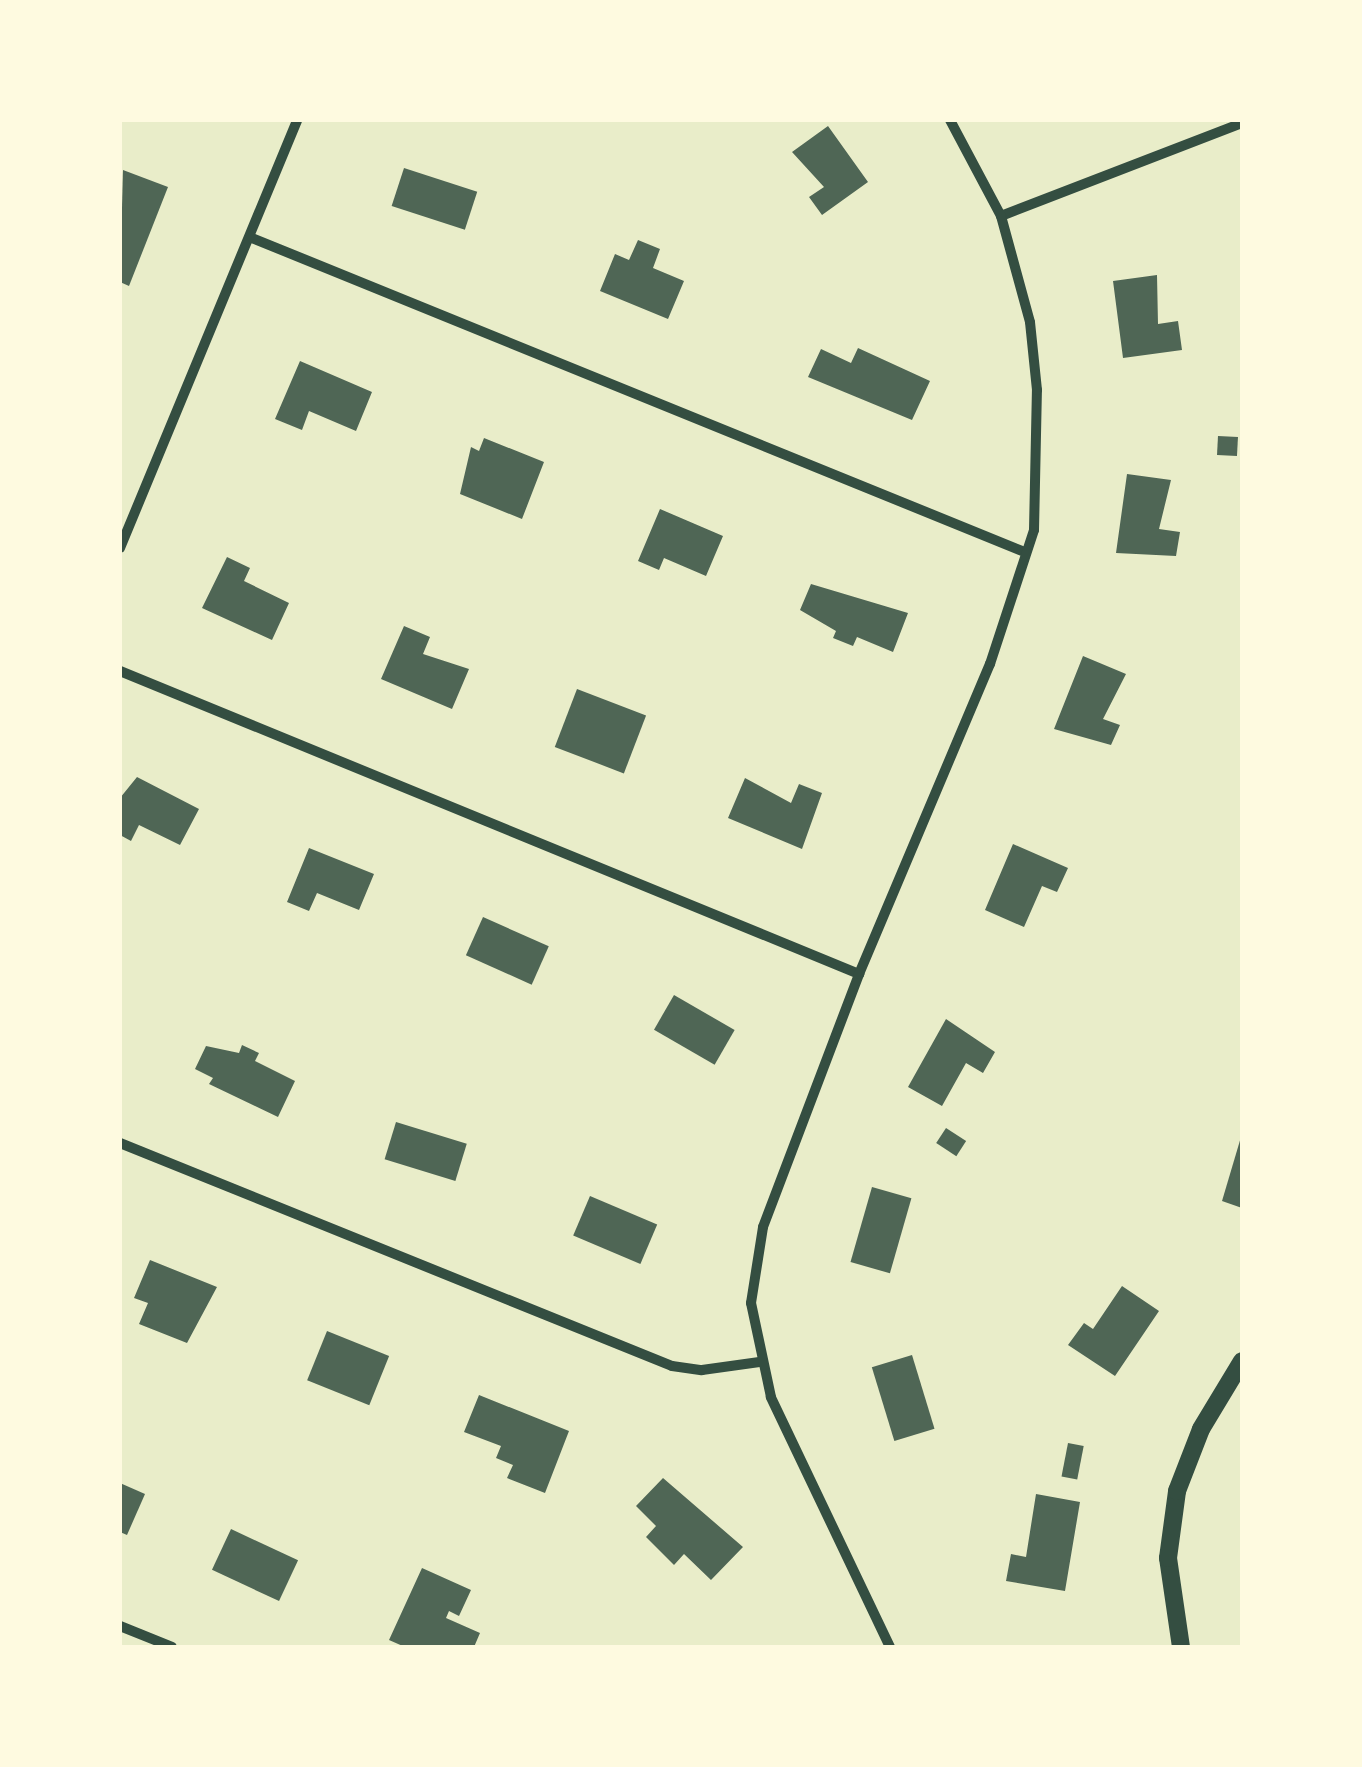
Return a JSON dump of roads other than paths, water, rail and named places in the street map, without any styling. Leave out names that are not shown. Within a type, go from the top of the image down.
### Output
[{"type":"street","points":[[120,548],[252,238],[296,120]]},
{"type":"street","points":[[890,1647],[759,1362],[751,1303],[763,1227],[859,974],[990,664],[1022,550],[1034,530],[1037,390],[1030,322],[1000,216],[950,120]]},
{"type":"street","points":[[1000,216],[1242,123]]},
{"type":"street","points":[[252,238],[1022,550]]},
{"type":"street","points":[[120,670],[859,974]]},
{"type":"street","points":[[120,1143],[672,1366],[702,1370],[759,1362]]},
{"type":"street","points":[[1181,1647],[1168,1558],[1177,1491],[1201,1429],[1242,1361]]},
{"type":"street","points":[[120,1626],[152,1643],[172,1647]]}]
